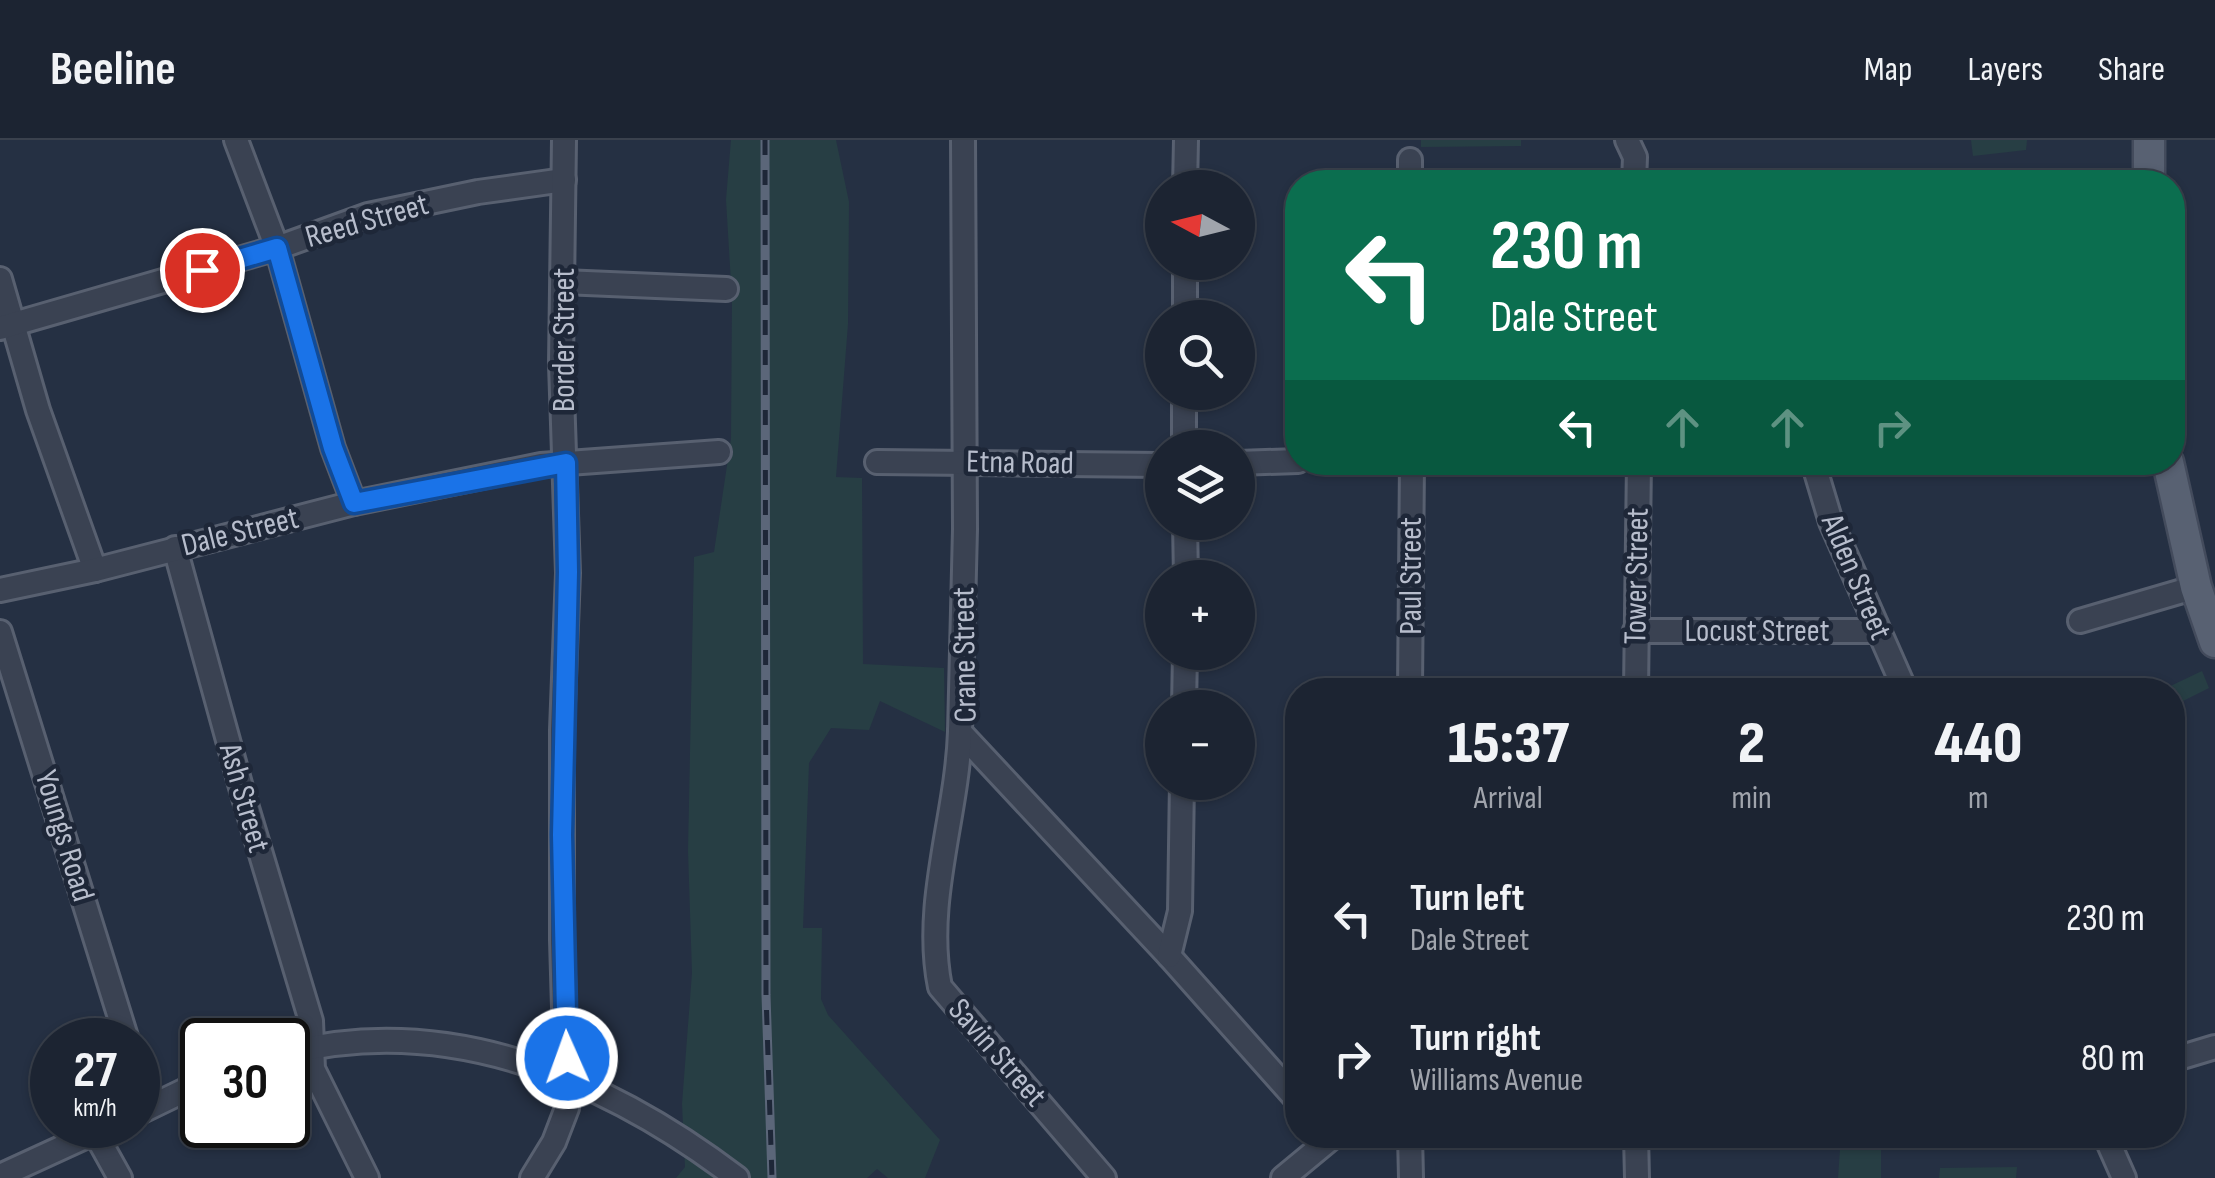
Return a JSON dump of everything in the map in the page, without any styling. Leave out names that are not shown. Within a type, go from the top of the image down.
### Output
[{"type":"main road","points":[[2148,170],[2149,140]]},
{"type":"main road","points":[[2171,475],[2196,588],[2215,642]]},
{"type":"street","points":[[236,140],[277,248],[333,448],[354,503]]},
{"type":"street","name":"Border Street","points":[[532,1178],[554,1142],[567,1108],[568,1079],[562,940],[562,730],[568,572],[561,364],[564,140]]},
{"type":"street","name":"Crane Street","points":[[963,140],[965,462],[960,732],[1285,1086]]},
{"type":"street","points":[[1186,140],[1186,170]]},
{"type":"street","points":[[1626,140],[1635,157],[1634,170]]},
{"type":"street","name":"Reed Street","points":[[7,326],[277,248],[368,214],[564,180]]},
{"type":"street","points":[[0,279],[7,326],[95,570]]},
{"type":"street","points":[[563,282],[726,289]]},
{"type":"street","name":"Dale Street","points":[[0,590],[95,570],[354,503],[566,463],[719,452]]},
{"type":"street","points":[[1255,462],[1285,461]]},
{"type":"street","name":"Etna Road","points":[[877,462],[1145,465]]},
{"type":"street","name":"Paul Street","points":[[1410,678],[1412,475]]},
{"type":"street","name":"Tower Street","points":[[1636,678],[1639,475]]},
{"type":"street","name":"Alden Street","points":[[1817,475],[1831,522],[1900,678]]},
{"type":"street","name":"Ash Street","points":[[175,548],[309,1018]]},
{"type":"street","points":[[2080,621],[2196,588]]},
{"type":"street","name":"Locust Street","points":[[1635,631],[1879,631]]},
{"type":"street","name":"Youngs Road","points":[[0,632],[120,1018]]},
{"type":"street","name":"Savin Street","points":[[960,732],[959,767],[934,925],[940,987],[1104,1178]]},
{"type":"street","points":[[1169,956],[1180,911],[1182,800]]},
{"type":"street","points":[[310,1049],[382,1039],[444,1043],[496,1054],[568,1079],[647,1118],[737,1178]]},
{"type":"street","points":[[2185,1056],[2215,1047]]},
{"type":"street","name":"Ash Street","points":[[310,1067],[366,1178]]},
{"type":"street","points":[[0,1176],[61,1148]]},
{"type":"street","points":[[110,1148],[120,1178]]},
{"type":"street","points":[[1282,1178],[1318,1148]]},
{"type":"street","points":[[1410,1148],[1411,1178]]},
{"type":"street","points":[[1636,1148],[1636,1178]]},
{"type":"street","points":[[2111,1148],[2124,1178]]},
{"type":"green space","points":[[731,140],[836,140],[849,202],[848,324],[836,477],[862,478],[863,664],[944,668],[945,732],[880,701],[869,730],[831,728],[809,763],[803,928],[822,928],[821,999],[828,1015],[940,1140],[925,1178],[888,1178],[877,1169],[867,1178],[676,1178],[685,1167],[682,1104],[692,973],[688,851],[694,557],[714,552],[731,439],[732,299],[726,200]]},
{"type":"green space","points":[[1421,140],[1521,140],[1521,146],[1421,147]]},
{"type":"green space","points":[[1971,140],[2027,140],[2026,150],[1973,156]]},
{"type":"green space","points":[[2202,671],[2209,688],[2185,700],[2185,679]]},
{"type":"green space","points":[[1840,1148],[1881,1148],[1881,1178],[1838,1178]]},
{"type":"green space","points":[[2017,1167],[2016,1178],[1939,1178],[1940,1168]]},
{"type":"railway","points":[[765,140],[766,995],[772,1178]]},
{"type":"route","points":[[202,270],[277,248],[333,448],[354,503],[566,463],[562,940],[567,1058]]}]
